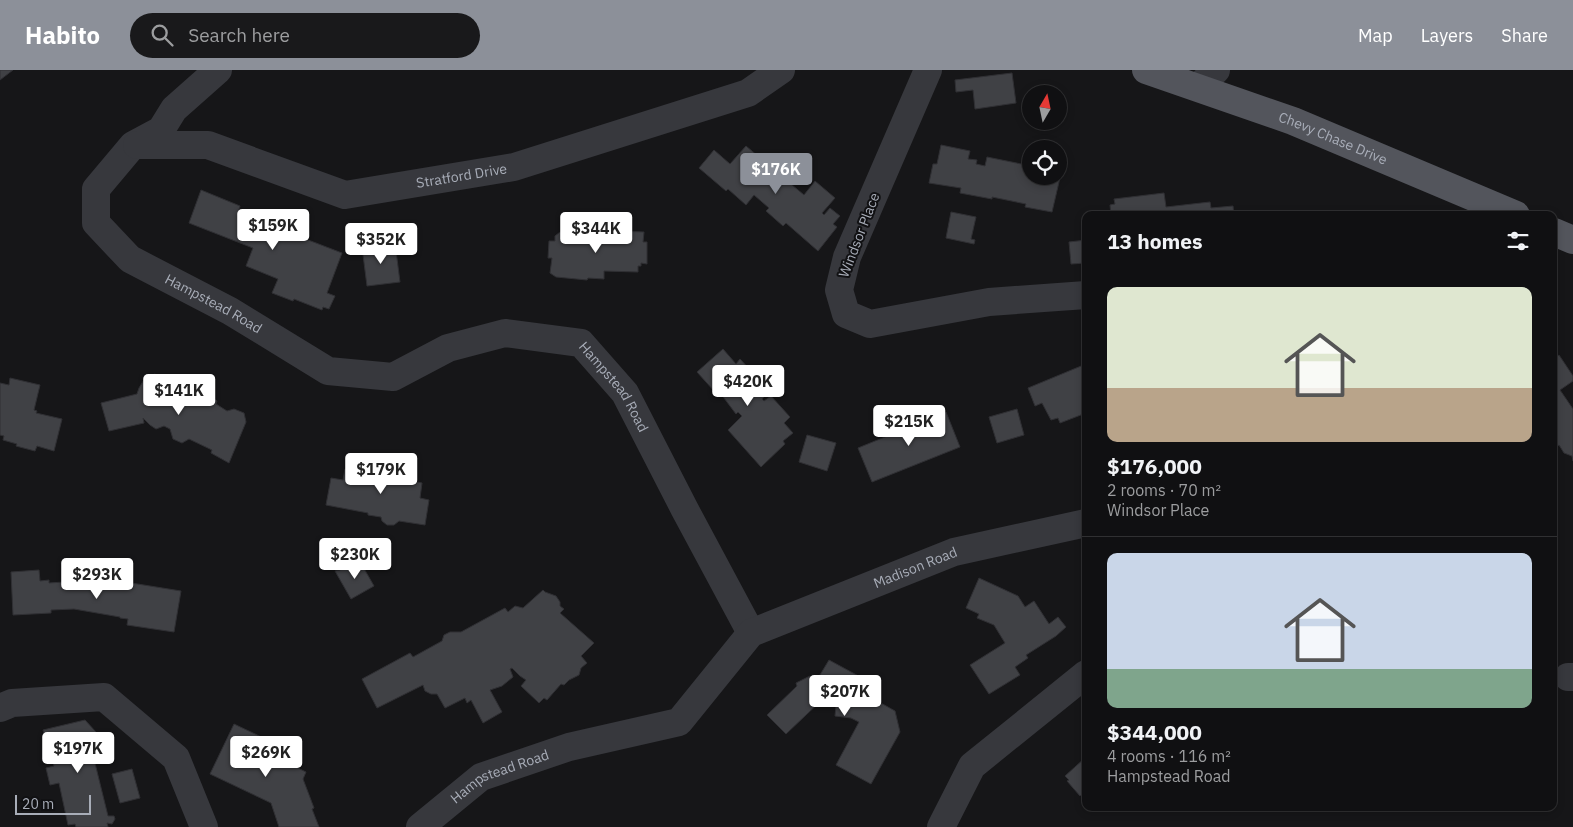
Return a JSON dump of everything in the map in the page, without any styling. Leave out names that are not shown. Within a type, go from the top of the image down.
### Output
[{"type":"main road","name":"Chevy Chase Drive","points":[[1146,70],[1207,78],[1293,120],[1507,211]]},
{"type":"main road","points":[[1557,233],[1573,240]]},
{"type":"street","name":"Hampstead Road","points":[[218,70],[174,109],[161,130],[133,145],[96,189],[96,223],[130,259],[230,311],[328,370],[393,376],[448,348],[505,333],[581,344],[625,393],[751,633],[679,722],[569,747],[481,777],[420,827]]},
{"type":"street","name":"Stratford Drive","points":[[133,145],[208,145],[345,195],[514,167],[748,93],[781,70]]},
{"type":"street","name":"Windsor Place","points":[[928,70],[847,257],[839,290],[846,314],[870,324],[989,302],[1082,295]]},
{"type":"street","name":"Madison Road","points":[[751,633],[954,552],[1082,524]]},
{"type":"street","points":[[941,827],[972,766],[1082,677]]},
{"type":"street","points":[[0,708],[12,703],[104,697],[176,758],[204,827]]},
{"type":"building","points":[[0,70],[13,70],[0,80]]},
{"type":"building","points":[[1012,73],[1016,103],[975,109],[973,90],[956,92],[955,80]]},
{"type":"building","points":[[941,145],[970,151],[968,159],[977,160],[976,164],[985,166],[987,157],[1022,164],[1022,185],[1058,185],[1052,212],[1025,207],[1026,204],[960,193],[961,188],[929,183],[933,164],[937,164]]},
{"type":"building","points":[[746,146],[804,195],[815,181],[835,198],[822,213],[824,215],[830,208],[840,216],[833,224],[837,227],[818,251],[786,223],[783,226],[766,211],[769,208],[754,195],[746,205],[699,168],[714,150],[730,164]]},
{"type":"building","points":[[201,190],[240,206],[238,213],[342,253],[327,293],[335,296],[329,309],[323,307],[322,310],[272,293],[278,279],[246,266],[253,248],[189,223]]},
{"type":"building","points":[[1164,193],[1166,207],[1210,202],[1211,208],[1233,206],[1234,211],[1111,211],[1110,205],[1115,204],[1114,199]]},
{"type":"building","points":[[951,212],[976,217],[971,239],[975,240],[974,244],[946,238]]},
{"type":"building","points":[[577,230],[593,231],[599,237],[600,235],[615,235],[615,231],[644,232],[643,242],[647,242],[647,264],[641,263],[641,266],[638,266],[638,272],[604,271],[604,279],[588,278],[587,280],[556,277],[550,273],[552,258],[548,258],[549,241],[555,241],[555,236],[560,232],[571,232],[572,234]]},
{"type":"building","points":[[1082,240],[1082,263],[1071,264],[1069,242]]},
{"type":"building","points":[[395,243],[400,282],[367,286],[362,247]]},
{"type":"building","points":[[723,349],[736,364],[740,359],[753,373],[751,375],[768,393],[762,399],[764,401],[771,396],[790,417],[784,423],[793,433],[783,441],[785,444],[761,467],[728,430],[742,416],[738,412],[736,414],[718,390],[715,392],[697,372]]},
{"type":"building","points":[[1559,355],[1573,376],[1573,381],[1560,390],[1573,409],[1573,461],[1572,456],[1564,453],[1559,445],[1557,447],[1557,357]]},
{"type":"building","points":[[1082,366],[1082,415],[1060,423],[1058,418],[1051,420],[1042,403],[1035,406],[1028,388]]},
{"type":"building","points":[[155,374],[176,389],[182,386],[190,390],[193,397],[197,392],[205,392],[217,401],[216,404],[227,411],[234,409],[244,413],[246,422],[229,463],[211,453],[212,450],[189,439],[182,443],[173,439],[170,429],[164,426],[156,429],[143,418],[144,423],[109,431],[101,403],[137,394],[145,378]]},
{"type":"building","points":[[10,378],[40,385],[34,410],[37,411],[36,413],[62,419],[54,451],[37,446],[35,451],[3,440],[4,436],[0,435],[0,383],[9,385]]},
{"type":"building","points":[[1017,409],[1024,435],[997,443],[989,417]]},
{"type":"building","points":[[946,412],[960,447],[872,482],[858,448]]},
{"type":"building","points":[[807,435],[836,443],[827,471],[799,462]]},
{"type":"building","points":[[391,464],[403,466],[408,471],[408,480],[422,483],[420,498],[429,500],[425,525],[399,521],[394,525],[387,525],[382,521],[381,517],[326,505],[331,478],[343,480],[345,469],[382,475],[385,468]]},
{"type":"building","points":[[362,565],[374,586],[351,599],[335,571]]},
{"type":"building","points":[[39,570],[40,581],[49,580],[49,583],[64,582],[64,577],[75,576],[76,581],[89,579],[125,585],[125,582],[181,591],[174,632],[127,625],[128,619],[74,609],[51,610],[51,613],[13,615],[11,572]]},
{"type":"building","points":[[979,578],[1018,596],[1025,607],[1034,601],[1049,624],[1058,617],[1066,627],[1056,636],[1026,655],[1028,658],[1015,667],[1020,675],[989,694],[970,665],[1005,643],[994,625],[977,618],[979,614],[966,608]]},
{"type":"building","points":[[543,590],[556,596],[560,606],[564,609],[560,613],[594,643],[581,656],[587,663],[581,668],[579,675],[564,685],[561,684],[547,700],[544,698],[539,703],[521,686],[526,680],[512,668],[510,669],[513,677],[502,686],[490,690],[502,712],[483,723],[471,700],[467,703],[465,698],[445,708],[437,694],[425,691],[423,685],[377,708],[362,679],[410,653],[413,657],[442,641],[444,635],[450,632],[461,632],[505,608],[508,612],[515,606],[523,608]]},
{"type":"building","points":[[829,660],[875,685],[870,694],[872,698],[895,711],[900,732],[871,784],[836,765],[859,722],[851,718],[835,716],[836,706],[826,696],[786,734],[767,715],[797,686],[796,683],[810,676],[811,680],[820,675]]},
{"type":"building","points":[[85,720],[96,732],[101,749],[92,751],[108,816],[114,816],[115,819],[112,824],[107,823],[108,827],[76,827],[75,824],[68,825],[59,783],[50,785],[46,768],[54,766],[43,730]]},
{"type":"building","points":[[234,724],[272,742],[267,753],[306,772],[303,779],[319,827],[279,827],[271,803],[210,774]]},
{"type":"building","points":[[1082,761],[1082,794],[1080,796],[1067,781],[1069,780],[1065,776]]},
{"type":"building","points":[[132,769],[140,798],[120,803],[112,774]]}]
